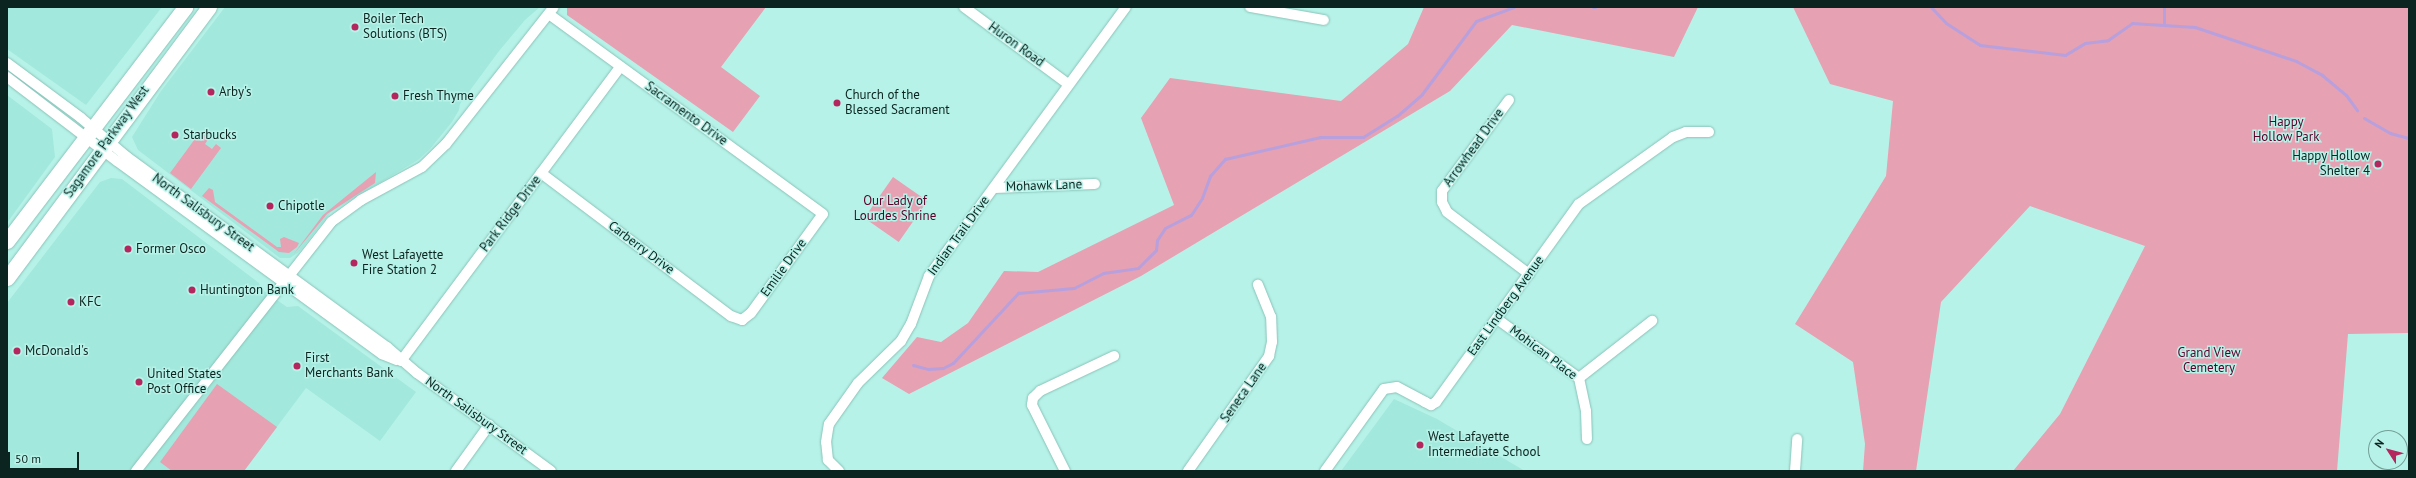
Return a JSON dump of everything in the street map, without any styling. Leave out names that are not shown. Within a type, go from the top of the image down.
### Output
[{"type":"highway","name":"Sagamore Parkway West","points":[[7,241],[185,7]]},
{"type":"highway","name":"Sagamore Parkway West","points":[[7,278],[104,145],[209,7]]},
{"type":"street","name":"Huron Road","points":[[964,7],[1068,84]]},
{"type":"street","name":"Indian Trail Drive","points":[[839,471],[828,460],[826,442],[829,424],[858,384],[901,341],[911,324],[929,276],[1068,84],[1126,7]]},
{"type":"street","points":[[1250,7],[1324,20]]},
{"type":"street","points":[[136,471],[208,375],[244,336],[340,213],[422,167],[446,144],[551,10]]},
{"type":"street","name":"Sacramento Drive","points":[[551,10],[620,67],[823,214]]},
{"type":"street","name":"North Salisbury Street","points":[[7,63],[104,145],[287,279],[382,354],[401,361],[551,471]]},
{"type":"street","name":"Park Ridge Drive","points":[[401,361],[620,67]]},
{"type":"street","name":"North Salisbury Street","points":[[7,77],[90,133]]},
{"type":"street","name":"Arrowhead Drive","points":[[1509,100],[1442,191],[1442,202],[1447,212],[1529,274]]},
{"type":"street","name":"East Lindberg Avenue","points":[[1325,471],[1384,389],[1397,387],[1425,402],[1431,404],[1436,402],[1579,204],[1592,193],[1673,137],[1686,132],[1709,132]]},
{"type":"street","name":"Carberry Drive","points":[[541,173],[731,316],[742,320]]},
{"type":"street","name":"Mohawk Lane","points":[[994,188],[1095,184]]},
{"type":"street","name":"Emilie Drive","points":[[742,320],[751,313],[823,214]]},
{"type":"street","name":"Seneca Lane","points":[[1188,471],[1269,356],[1272,342],[1271,317],[1258,285]]},
{"type":"street","name":"Mohican Place","points":[[1497,319],[1579,378],[1586,411],[1587,439]]},
{"type":"street","points":[[1579,378],[1652,321]]},
{"type":"street","points":[[1065,471],[1032,405],[1033,398],[1040,391],[1114,356]]},
{"type":"street","points":[[456,471],[489,425]]},
{"type":"street","points":[[1795,471],[1797,439]]},
{"type":"shaded area","points":[[7,7],[162,7],[86,105],[7,49]]},
{"type":"shaded area","points":[[225,7],[540,7],[525,20],[499,51],[460,104],[459,110],[452,122],[430,149],[418,160],[331,212],[299,252],[290,258],[280,258],[138,150],[132,137],[161,91]]},
{"type":"shaded area","points":[[7,95],[52,129],[55,157],[7,223]]},
{"type":"shaded area","points":[[111,178],[122,179],[259,283],[261,289],[287,307],[298,306],[416,392],[380,441],[306,388],[244,471],[7,471],[7,303],[100,182]]},
{"type":"shaded area","name":"West Lafayette Intermediate School","points":[[1394,399],[1437,419],[1525,471],[1341,471]]},
{"type":"green space","points":[[567,7],[766,7],[721,67],[760,96],[733,132],[567,15]]},
{"type":"green space","points":[[1424,7],[1698,7],[1674,57],[1512,25],[1450,91],[1141,276],[909,394],[882,378],[917,337],[941,342],[968,323],[1004,271],[1038,272],[1174,205],[1141,118],[1170,78],[1341,101],[1408,44]]},
{"type":"green space","name":"Happy Hollow Park","points":[[1793,7],[2409,7],[2409,333],[2348,334],[2337,471],[2013,471],[2060,414],[2145,246],[2030,206],[1941,302],[1916,471],[1863,471],[1865,444],[1853,362],[1795,324],[1886,176],[1893,101],[1830,84]]},
{"type":"green space","points":[[200,132],[209,138],[205,144],[212,149],[216,144],[221,148],[191,189],[170,173]]},
{"type":"green space","points":[[376,172],[375,183],[327,214],[293,255],[323,215]]},
{"type":"green space","name":"Our Lady of Lourdes Shrine","points":[[893,177],[927,201],[899,242],[864,218]]},
{"type":"green space","points":[[209,188],[213,190],[215,202],[277,247],[281,247],[280,239],[284,237],[299,243],[297,247],[289,253],[279,252],[202,196]]},
{"type":"green space","points":[[217,384],[277,427],[244,471],[172,471],[160,462]]},
{"type":"waterway","points":[[913,365],[928,369],[943,368],[953,363],[1018,293],[1074,288],[1103,273],[1138,268],[1156,250],[1157,240],[1165,228],[1191,215],[1202,198],[1210,176],[1225,159],[1320,137],[1363,137],[1397,116],[1422,94],[1476,21],[1514,7]]},
{"type":"waterway","points":[[1931,7],[1946,23],[1980,45],[2065,55],[2085,43],[2108,40],[2132,23],[2195,27],[2296,61],[2322,75],[2346,95],[2357,110]]},
{"type":"waterway","points":[[2164,7],[2164,24]]},
{"type":"waterway","points":[[2364,118],[2390,133],[2409,138]]},
{"type":"place","name":"Boiler Tech Solutions (BTS)","points":[[355,27]]},
{"type":"place","name":"Arby's","points":[[211,92]]},
{"type":"place","name":"Fresh Thyme","points":[[395,96]]},
{"type":"place","name":"Church of the Blessed Sacrament","points":[[837,103]]},
{"type":"place","name":"Starbucks","points":[[175,135]]},
{"type":"place","name":"Happy Hollow Shelter 4","points":[[2378,164]]},
{"type":"place","name":"Chipotle","points":[[270,206]]},
{"type":"place","name":"Former Osco","points":[[128,249]]},
{"type":"place","name":"West Lafayette Fire Station 2","points":[[354,263]]},
{"type":"place","name":"Huntington Bank","points":[[192,290]]},
{"type":"place","name":"KFC","points":[[71,302]]},
{"type":"place","name":"McDonald's","points":[[17,351]]},
{"type":"place","name":"First Merchants Bank","points":[[297,366]]},
{"type":"place","name":"United States Post Office","points":[[139,382]]},
{"type":"place","name":"West Lafayette Intermediate School","points":[[1420,445]]},
{"type":"park label","name":"Grand View Cemetery","points":[[2209,362]]}]
